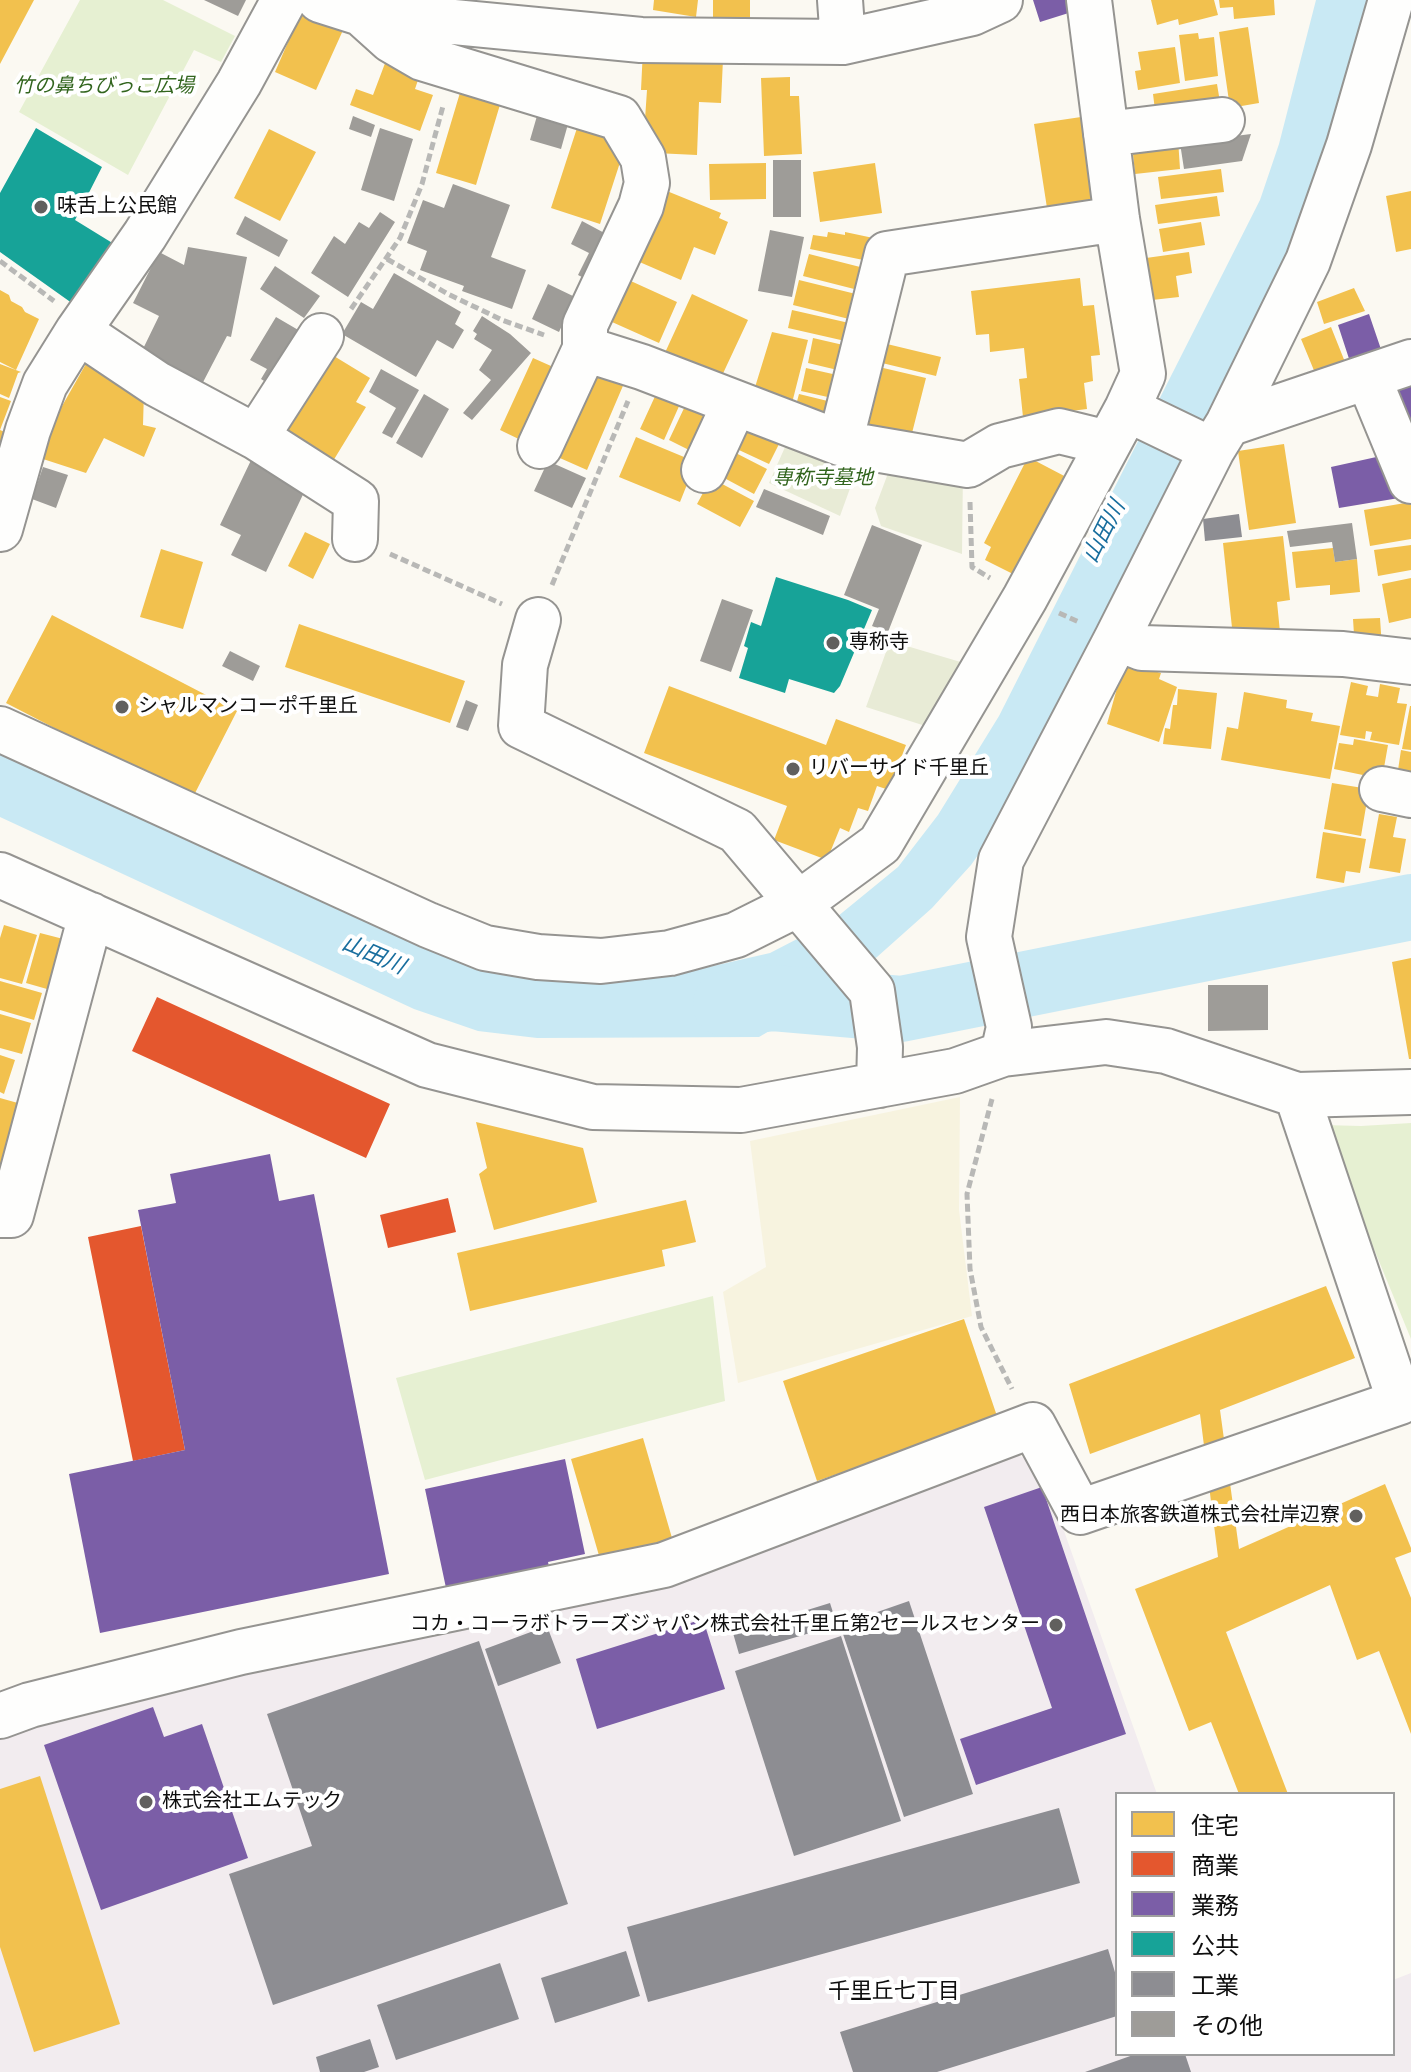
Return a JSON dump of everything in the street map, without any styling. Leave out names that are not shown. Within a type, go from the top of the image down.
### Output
[{"type":"street","points":[[0,529],[28,430],[45,384],[169,197],[239,83],[284,0]]},
{"type":"street","points":[[320,0],[361,13],[641,40],[841,21],[972,13],[1000,0]]},
{"type":"street","points":[[0,729],[428,925],[485,948],[538,957],[601,961],[670,953],[736,935],[801,908],[880,844],[1025,598],[1143,374],[1117,219],[1089,0]]},
{"type":"street","points":[[1004,1035],[989,937],[1001,860],[1308,261],[1349,145],[1391,0]]},
{"type":"street","points":[[361,13],[391,40],[422,58],[619,118],[643,158],[647,183],[641,206],[585,325],[585,349],[540,446]]},
{"type":"street","points":[[1106,134],[1222,120]]},
{"type":"street","points":[[840,443],[887,254],[1117,219]]},
{"type":"street","points":[[81,327],[157,384],[256,437],[356,501],[355,539]]},
{"type":"street","points":[[256,437],[321,336]]},
{"type":"street","points":[[585,349],[642,367],[840,443],[968,465],[1000,446],[1059,431],[1118,426],[1220,437],[1411,362]]},
{"type":"street","points":[[1368,377],[1411,481]]},
{"type":"street","points":[[704,470],[735,403]]},
{"type":"street","points":[[538,620],[525,665],[521,726],[737,831],[869,986],[880,1047],[879,1085]]},
{"type":"street","points":[[1117,638],[1142,648],[1343,654],[1411,662]]},
{"type":"street","points":[[0,875],[427,1065],[593,1107],[741,1110],[955,1071],[1004,1035],[1106,1042],[1166,1051],[1297,1095],[1411,1092]]},
{"type":"street","points":[[0,1215],[11,1215],[91,915]]},
{"type":"street","points":[[0,1716],[30,1705],[241,1652],[664,1565],[1033,1425],[1080,1512],[1400,1402],[1297,1095]]},
{"type":"path","points":[[321,336],[329,339],[400,238],[422,184],[453,68]]},
{"type":"path","points":[[387,259],[502,320],[585,349]]},
{"type":"path","points":[[0,261],[81,327]]},
{"type":"path","points":[[355,539],[538,620],[642,367]]},
{"type":"path","points":[[968,465],[972,567],[1025,598],[1117,638]]},
{"type":"path","points":[[1004,1035],[967,1194],[970,1269],[981,1327],[1002,1372],[1033,1425]]},
{"type":"shaded area","points":[[960,1097],[959,1210],[972,1316],[738,1383],[723,1292],[766,1267],[750,1141]]},
{"type":"shaded area","points":[[1005,1451],[1040,1463],[1156,1792],[1115,1792],[1115,2056],[1395,2056],[1395,1979],[1411,1973],[1411,2072],[0,2072],[0,1735]]},
{"type":"green space","name":"竹の鼻ちびっこ広場","points":[[80,0],[163,0],[235,36],[221,62],[194,50],[128,175],[19,112]]},
{"type":"green space","name":"専称寺墓地","points":[[790,436],[861,458],[840,516],[769,483]]},
{"type":"green space","points":[[890,468],[963,469],[962,554],[881,526],[875,508]]},
{"type":"green space","points":[[890,641],[974,666],[938,730],[866,707]]},
{"type":"green space","points":[[1411,1123],[1411,1339],[1323,1125]]},
{"type":"green space","points":[[713,1296],[725,1401],[425,1480],[396,1378]]},
{"type":"water","points":[[1316,0],[1372,0],[1312,213],[1015,803],[971,865],[932,908],[877,957],[795,1016],[759,1037],[537,1038],[478,1031],[414,1009],[0,817],[0,750],[610,980],[687,972],[770,953],[832,921],[898,867],[938,815],[999,716],[1260,200],[1279,144]]},
{"type":"building: 住宅","points":[[0,0],[34,0],[0,64]]},
{"type":"building: 住宅","points":[[654,0],[698,0],[696,17],[653,10]]},
{"type":"building: 住宅","points":[[713,0],[750,0],[750,18],[713,18]]},
{"type":"building: 住宅","points":[[1151,0],[1214,0],[1218,15],[1179,25],[1178,19],[1157,25]]},
{"type":"building: 住宅","points":[[1219,0],[1274,0],[1275,15],[1234,19],[1233,7],[1220,8]]},
{"type":"building: 住宅","points":[[302,10],[344,28],[316,90],[275,72]]},
{"type":"building: 住宅","points":[[1248,27],[1259,103],[1230,108],[1219,32]]},
{"type":"building: 住宅","points":[[1198,33],[1199,39],[1214,37],[1218,76],[1185,81],[1179,35]]},
{"type":"building: 住宅","points":[[1175,47],[1180,83],[1138,90],[1135,71],[1141,70],[1138,52]]},
{"type":"building: 住宅","points":[[643,49],[723,59],[721,103],[699,102],[697,155],[655,153],[657,135],[644,134],[647,90],[641,90]]},
{"type":"building: 住宅","points":[[387,58],[421,71],[415,89],[433,95],[420,131],[350,105],[356,89],[373,95]]},
{"type":"building: 住宅","points":[[790,77],[790,96],[799,96],[802,154],[764,156],[761,78]]},
{"type":"building: 住宅","points":[[1217,84],[1221,108],[1156,118],[1153,94]]},
{"type":"building: 住宅","points":[[462,86],[502,98],[476,185],[436,173]]},
{"type":"building: 住宅","points":[[1081,117],[1093,201],[1047,208],[1034,124]]},
{"type":"building: 住宅","points":[[577,128],[626,144],[600,224],[551,208]]},
{"type":"building: 住宅","points":[[269,129],[316,152],[280,221],[234,198]]},
{"type":"building: 住宅","points":[[1178,139],[1180,169],[1135,174],[1132,144]]},
{"type":"building: 住宅","points":[[766,163],[766,199],[710,200],[709,164]]},
{"type":"building: 住宅","points":[[875,163],[882,213],[820,222],[813,172]]},
{"type":"building: 住宅","points":[[1221,169],[1224,192],[1161,199],[1158,177]]},
{"type":"building: 住宅","points":[[657,187],[721,213],[719,218],[728,222],[715,255],[694,247],[681,280],[628,257]]},
{"type":"building: 住宅","points":[[1411,191],[1411,249],[1396,252],[1386,196]]},
{"type":"building: 住宅","points":[[1217,196],[1220,216],[1158,224],[1155,205]]},
{"type":"building: 住宅","points":[[1201,222],[1205,245],[1163,252],[1159,229]]},
{"type":"building: 住宅","points":[[828,232],[878,239],[873,262],[810,249],[813,235],[827,237]]},
{"type":"building: 住宅","points":[[1189,252],[1192,273],[1176,276],[1179,297],[1152,300],[1146,258]]},
{"type":"building: 住宅","points":[[809,254],[868,269],[862,291],[803,276]]},
{"type":"building: 住宅","points":[[622,277],[677,302],[659,343],[603,318]]},
{"type":"building: 住宅","points":[[1080,278],[1083,306],[1094,305],[1100,355],[1091,356],[1093,381],[1084,383],[1087,409],[1023,417],[1019,379],[1027,378],[1024,348],[990,352],[989,334],[976,335],[971,291]]},
{"type":"building: 住宅","points":[[799,280],[864,296],[857,321],[793,305]]},
{"type":"building: 住宅","points":[[1354,288],[1365,311],[1324,324],[1317,302]]},
{"type":"building: 住宅","points":[[0,290],[25,312],[39,319],[16,370],[0,362]]},
{"type":"building: 住宅","points":[[692,294],[748,320],[719,382],[663,357]]},
{"type":"building: 住宅","points":[[792,310],[858,325],[854,343],[788,328]]},
{"type":"building: 住宅","points":[[1331,327],[1349,372],[1320,385],[1301,339]]},
{"type":"building: 住宅","points":[[772,332],[808,340],[791,407],[752,397]]},
{"type":"building: 住宅","points":[[813,338],[852,347],[846,372],[808,363]]},
{"type":"building: 住宅","points":[[887,344],[941,357],[936,376],[882,363]]},
{"type":"building: 住宅","points":[[329,353],[370,378],[356,402],[366,407],[330,466],[280,435]]},
{"type":"building: 住宅","points":[[533,358],[560,370],[527,443],[500,430]]},
{"type":"building: 住宅","points":[[595,359],[628,374],[587,470],[553,455]]},
{"type":"building: 住宅","points":[[87,362],[144,391],[143,425],[156,428],[144,457],[104,438],[86,473],[43,459],[53,422]]},
{"type":"building: 住宅","points":[[0,364],[21,372],[9,398],[0,394]]},
{"type":"building: 住宅","points":[[879,367],[926,378],[911,437],[865,425]]},
{"type":"building: 住宅","points":[[806,368],[846,377],[841,400],[801,391]]},
{"type":"building: 住宅","points":[[657,392],[684,395],[664,440],[640,429]]},
{"type":"building: 住宅","points":[[799,394],[840,404],[834,427],[793,416]]},
{"type":"building: 住宅","points":[[0,397],[11,401],[0,430]]},
{"type":"building: 住宅","points":[[686,404],[710,415],[693,452],[669,440]]},
{"type":"building: 住宅","points":[[737,420],[783,436],[769,464],[726,444]]},
{"type":"building: 住宅","points":[[0,430],[7,433],[0,452]]},
{"type":"building: 住宅","points":[[636,437],[696,462],[680,502],[619,477]]},
{"type":"building: 住宅","points":[[1284,444],[1296,523],[1249,530],[1238,451]]},
{"type":"building: 住宅","points":[[726,448],[767,469],[754,494],[713,472]]},
{"type":"building: 住宅","points":[[1028,457],[1070,479],[1019,577],[985,560],[991,547],[984,543]]},
{"type":"building: 住宅","points":[[711,478],[754,501],[740,527],[697,504]]},
{"type":"building: 住宅","points":[[1411,502],[1411,539],[1370,546],[1364,510]]},
{"type":"building: 住宅","points":[[305,532],[330,544],[313,579],[288,566]]},
{"type":"building: 住宅","points":[[1283,536],[1290,600],[1277,602],[1280,632],[1233,637],[1223,543]]},
{"type":"building: 住宅","points":[[1411,545],[1411,570],[1378,576],[1374,550]]},
{"type":"building: 住宅","points":[[1333,548],[1335,562],[1357,559],[1360,592],[1330,595],[1330,585],[1296,588],[1292,552]]},
{"type":"building: 住宅","points":[[161,549],[203,562],[183,629],[140,617]]},
{"type":"building: 住宅","points":[[1411,578],[1411,618],[1389,623],[1382,584]]},
{"type":"building: 住宅","name":"シャルマンコーポ千里丘","points":[[52,615],[237,711],[192,799],[6,703]]},
{"type":"building: 住宅","points":[[1380,618],[1382,648],[1355,650],[1353,619]]},
{"type":"building: 住宅","points":[[299,624],[465,681],[450,723],[285,667]]},
{"type":"building: 住宅","points":[[1124,663],[1161,673],[1159,679],[1177,687],[1159,742],[1107,724]]},
{"type":"building: 住宅","points":[[1351,682],[1368,686],[1366,695],[1378,697],[1380,684],[1400,688],[1397,703],[1407,704],[1399,745],[1370,740],[1372,732],[1366,731],[1365,739],[1340,735]]},
{"type":"building: 住宅","name":"リバーサイド千里丘","points":[[669,686],[826,745],[836,719],[906,745],[889,790],[877,786],[868,811],[858,808],[849,832],[840,828],[827,860],[774,840],[787,806],[644,753]]},
{"type":"building: 住宅","points":[[1178,689],[1217,693],[1211,749],[1163,744],[1165,728],[1170,729],[1173,705],[1177,705]]},
{"type":"building: 住宅","points":[[1244,692],[1287,700],[1286,708],[1313,713],[1311,721],[1340,726],[1330,779],[1221,760],[1227,727],[1238,729]]},
{"type":"building: 住宅","points":[[1411,706],[1411,750],[1402,749]]},
{"type":"building: 住宅","points":[[1354,739],[1388,745],[1382,779],[1334,769],[1339,743],[1353,745]]},
{"type":"building: 住宅","points":[[1401,750],[1411,752],[1411,773],[1398,770]]},
{"type":"building: 住宅","points":[[1332,783],[1369,789],[1361,836],[1324,829]]},
{"type":"building: 住宅","points":[[1379,814],[1397,817],[1393,837],[1406,839],[1400,873],[1369,868]]},
{"type":"building: 住宅","points":[[1323,832],[1366,839],[1360,873],[1346,871],[1344,883],[1316,878]]},
{"type":"building: 住宅","points":[[4,925],[37,935],[22,984],[0,978],[0,938]]},
{"type":"building: 住宅","points":[[40,933],[75,942],[61,993],[26,983]]},
{"type":"building: 住宅","points":[[1411,958],[1411,1059],[1409,1059],[1392,962]]},
{"type":"building: 住宅","points":[[0,981],[42,993],[34,1020],[0,1010]]},
{"type":"building: 住宅","points":[[0,1014],[31,1023],[22,1054],[0,1048]]},
{"type":"building: 住宅","points":[[0,1055],[15,1060],[4,1094],[0,1092]]},
{"type":"building: 住宅","points":[[0,1098],[25,1105],[0,1195]]},
{"type":"building: 住宅","points":[[476,1122],[583,1148],[597,1202],[494,1230],[479,1174],[487,1168]]},
{"type":"building: 住宅","points":[[686,1200],[696,1242],[662,1250],[665,1266],[470,1311],[457,1253]]},
{"type":"building: 住宅","name":"西日本旅客鉄道株式会社岸辺寮","points":[[1326,1286],[1355,1358],[1220,1410],[1239,1549],[1385,1484],[1411,1548],[1411,1552],[1395,1558],[1411,1598],[1411,1734],[1379,1651],[1357,1660],[1330,1585],[1226,1632],[1287,1792],[1238,1792],[1211,1722],[1189,1731],[1135,1589],[1218,1557],[1200,1414],[1090,1454],[1069,1384]]},
{"type":"building: 住宅","points":[[964,1319],[998,1419],[817,1481],[783,1381]]},
{"type":"building: 住宅","points":[[643,1438],[672,1538],[600,1559],[571,1459]]},
{"type":"building: 住宅","points":[[40,1776],[120,2024],[34,2052],[0,1947],[0,1789]]},
{"type":"building: 商業","points":[[157,997],[390,1104],[366,1158],[132,1051]]},
{"type":"building: 商業","points":[[448,1198],[456,1232],[388,1248],[380,1215]]},
{"type":"building: 商業","points":[[141,1226],[185,1450],[133,1461],[88,1237]]},
{"type":"building: 業務","points":[[1033,0],[1072,0],[1075,11],[1040,22]]},
{"type":"building: 業務","points":[[1369,314],[1386,364],[1354,374],[1338,325]]},
{"type":"building: 業務","points":[[1411,384],[1411,424],[1397,390]]},
{"type":"building: 業務","points":[[1390,454],[1411,496],[1339,508],[1331,467]]},
{"type":"building: 業務","points":[[270,1154],[279,1201],[314,1194],[389,1574],[100,1633],[69,1474],[185,1450],[138,1210],[176,1203],[170,1174]]},
{"type":"building: 業務","points":[[565,1459],[585,1554],[548,1562],[552,1580],[449,1602],[425,1489]]},
{"type":"building: 業務","name":"コカ・コーラボトラーズジャパン株式会社千里丘第2セールスセンター","points":[[1042,1487],[1126,1734],[976,1785],[960,1739],[1052,1708],[984,1507]]},
{"type":"building: 業務","points":[[703,1619],[725,1689],[597,1729],[576,1659]]},
{"type":"building: 業務","name":"株式会社エムテック","points":[[153,1707],[164,1737],[202,1724],[248,1858],[101,1910],[44,1745]]},
{"type":"building: 公共","name":"味舌上公民館","points":[[36,128],[102,167],[75,220],[114,244],[76,306],[0,252],[0,193]]},
{"type":"building: 公共","points":[[776,577],[872,610],[840,686],[834,693],[789,679],[785,693],[739,678],[748,648],[744,646],[751,622],[761,626]]},
{"type":"building: 工業","points":[[1239,514],[1242,537],[1205,541],[1203,519]]},
{"type":"building: 工業","points":[[909,1601],[973,1794],[904,1817],[840,1625]]},
{"type":"building: 工業","points":[[830,1603],[837,1625],[739,1654],[733,1633]]},
{"type":"building: 工業","points":[[547,1626],[561,1663],[498,1686],[485,1649]]},
{"type":"building: 工業","points":[[841,1636],[901,1821],[794,1856],[735,1671]]},
{"type":"building: 工業","points":[[479,1641],[568,1904],[273,2005],[229,1874],[312,1846],[267,1714]]},
{"type":"building: 工業","points":[[1059,1808],[1080,1883],[648,2002],[627,1927]]},
{"type":"building: 工業","points":[[1108,1949],[1115,1972],[1115,2017],[937,2072],[853,2072],[840,2032]]},
{"type":"building: 工業","points":[[626,1951],[640,1996],[555,2023],[541,1978]]},
{"type":"building: 工業","points":[[500,1963],[519,2019],[396,2060],[377,2005]]},
{"type":"building: 工業","points":[[370,2039],[379,2067],[364,2072],[320,2072],[316,2057]]},
{"type":"building: 工業","points":[[1130,2056],[1186,2056],[1191,2072],[1085,2072]]},
{"type":"building: その他","points":[[204,0],[246,0],[238,16]]},
{"type":"building: その他","points":[[539,109],[570,117],[561,149],[530,140]]},
{"type":"building: その他","points":[[353,116],[375,125],[371,137],[349,129]]},
{"type":"building: その他","points":[[380,128],[413,139],[394,201],[361,190]]},
{"type":"building: その他","points":[[1251,134],[1242,161],[1184,169],[1180,143]]},
{"type":"building: その他","points":[[773,160],[801,160],[801,217],[773,217]]},
{"type":"building: その他","points":[[453,184],[510,205],[491,257],[526,270],[512,309],[462,291],[464,286],[420,270],[427,251],[407,243],[423,200],[444,208]]},
{"type":"building: その他","points":[[380,212],[395,222],[348,297],[311,273],[334,236],[345,244],[359,222],[369,228]]},
{"type":"building: その他","points":[[245,216],[288,240],[279,257],[236,234]]},
{"type":"building: その他","points":[[582,221],[610,236],[588,280],[578,275],[589,253],[571,244]]},
{"type":"building: その他","points":[[770,230],[804,237],[792,297],[758,291]]},
{"type":"building: その他","points":[[188,247],[247,257],[231,337],[227,336],[200,388],[141,353],[159,316],[133,303],[159,252],[184,265]]},
{"type":"building: その他","points":[[275,266],[320,296],[304,318],[260,289]]},
{"type":"building: その他","points":[[394,273],[461,312],[455,324],[464,330],[453,349],[437,340],[416,377],[342,334],[361,302],[373,309]]},
{"type":"building: その他","points":[[548,284],[575,297],[559,332],[532,319]]},
{"type":"building: その他","points":[[482,316],[510,334],[531,353],[472,420],[463,413],[491,380],[479,370],[492,350],[474,339],[477,334],[473,331]]},
{"type":"building: その他","points":[[276,317],[312,338],[280,391],[261,379],[267,369],[250,360]]},
{"type":"building: その他","points":[[381,369],[419,390],[392,438],[382,433],[396,408],[369,392]]},
{"type":"building: その他","points":[[424,394],[449,409],[422,458],[396,443]]},
{"type":"building: その他","points":[[254,454],[309,482],[266,572],[231,555],[241,535],[220,525]]},
{"type":"building: その他","points":[[548,461],[586,478],[572,508],[534,491]]},
{"type":"building: その他","points":[[43,467],[68,475],[56,508],[32,499]]},
{"type":"building: その他","points":[[764,489],[830,516],[823,535],[756,507]]},
{"type":"building: その他","points":[[1352,523],[1357,559],[1335,562],[1332,542],[1290,547],[1287,531]]},
{"type":"building: その他","points":[[872,525],[922,545],[888,632],[872,626],[879,609],[844,595]]},
{"type":"building: その他","points":[[722,599],[753,610],[731,672],[700,661]]},
{"type":"building: その他","points":[[230,651],[260,666],[253,681],[222,666]]},
{"type":"building: その他","points":[[466,700],[478,705],[468,731],[456,727]]},
{"type":"building: その他","points":[[1208,985],[1268,985],[1268,1030],[1208,1031]]},
{"type":"waterway","name":"山田川","points":[[726,1004],[773,998],[901,1009],[1411,907]]},
{"type":"place","name":"味舌上公民館","points":[[41,207]]},
{"type":"place","name":"専称寺","points":[[833,643]]},
{"type":"place","name":"シャルマンコーポ千里丘","points":[[122,707]]},
{"type":"place","name":"リバーサイド千里丘","points":[[793,769]]},
{"type":"place","name":"西日本旅客鉄道株式会社岸辺寮","points":[[1356,1516]]},
{"type":"place","name":"コカ・コーラボトラーズジャパン株式会社千里丘第2セールスセンター","points":[[1056,1625]]},
{"type":"place","name":"株式会社エムテック","points":[[146,1802]]},
{"type":"district","name":"千里丘七丁目","points":[[894,1992]]}]
